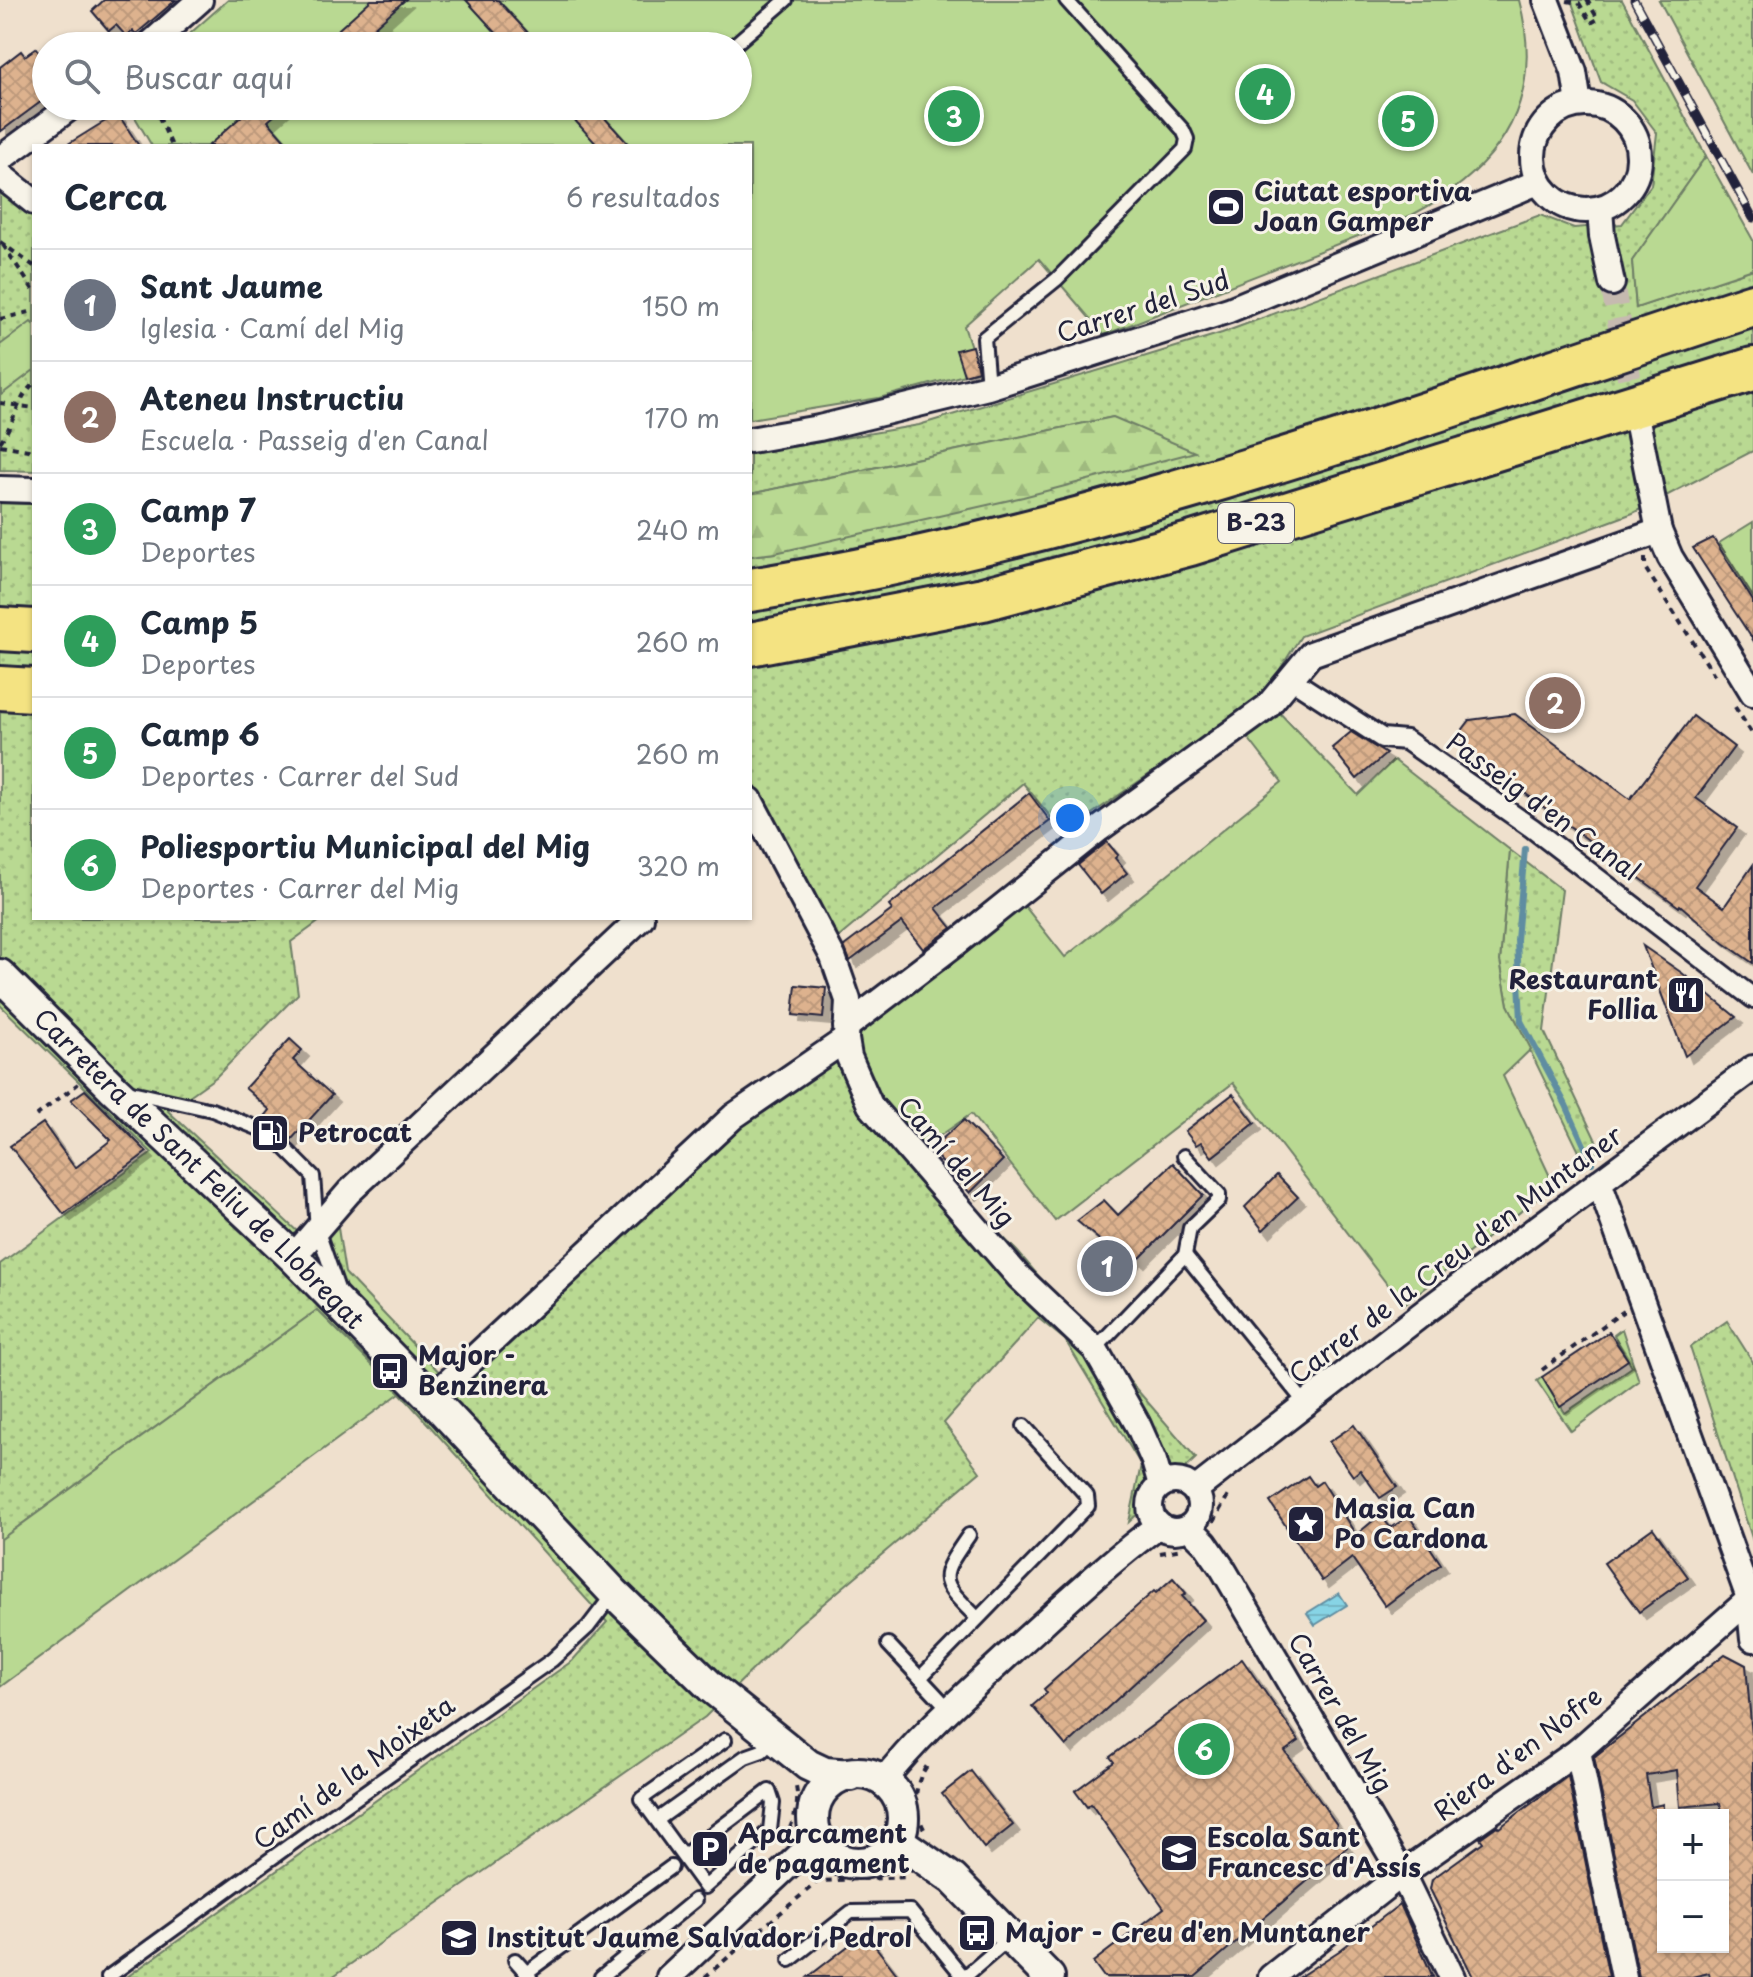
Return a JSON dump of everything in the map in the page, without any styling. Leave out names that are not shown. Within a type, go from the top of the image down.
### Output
[{"type":"highway","name":"B-23","points":[[752,590],[933,555],[1168,495],[1753,305]]},
{"type":"highway","name":"B-23","points":[[752,644],[983,599],[1190,544],[1753,369]]},
{"type":"highway","points":[[0,629],[32,631]]},
{"type":"highway","points":[[0,688],[32,690]]},
{"type":"street","points":[[164,32],[200,0]]},
{"type":"street","points":[[1546,0],[1588,102]]},
{"type":"street","points":[[1588,102],[1613,111],[1634,132],[1639,147],[1639,165],[1630,187],[1596,216],[1552,199],[1538,182],[1532,160],[1537,134],[1546,121],[1562,108],[1588,102]]},
{"type":"street","points":[[0,159],[53,120]]},
{"type":"street","points":[[0,175],[32,200]]},
{"type":"street","name":"Carrer del Sud","points":[[752,440],[819,428],[988,387],[1229,310],[1538,182]]},
{"type":"street","points":[[1596,216],[1612,283]]},
{"type":"street","points":[[1636,415],[1659,531],[1670,557],[1753,693]]},
{"type":"street","points":[[0,489],[32,490]]},
{"type":"street","points":[[431,1398],[734,1116],[846,1033],[1099,829],[1267,707],[1311,654],[1659,531]]},
{"type":"street","name":"Passeig d'en Canal","points":[[1291,679],[1382,738],[1406,740],[1532,828],[1753,998]]},
{"type":"street","name":"Camí del Mig","points":[[754,815],[833,957],[848,1000],[846,1033],[849,1057],[870,1105],[885,1126],[1018,1276],[1095,1349],[1138,1425],[1161,1485]]},
{"type":"street","points":[[293,1257],[349,1192],[639,920]]},
{"type":"street","name":"Carretera de Sant Feliu de Llobregat","points":[[0,975],[104,1079],[293,1257],[614,1593],[712,1688],[776,1738],[807,1785],[825,1773],[868,1775],[883,1781]]},
{"type":"street","name":"Carrer de la Creu d'en Muntaner","points":[[1195,1490],[1305,1403],[1753,1068]]},
{"type":"street","points":[[1599,1182],[1751,1597],[1753,1639]]},
{"type":"street","points":[[1182,1481],[1195,1490],[1201,1507],[1197,1519],[1189,1527],[1179,1531],[1169,1530],[1154,1520],[1150,1505],[1155,1490],[1161,1485],[1182,1481]]},
{"type":"street","points":[[807,1785],[818,1838],[836,1857],[857,1863],[878,1858],[891,1849],[903,1822],[902,1808],[896,1795],[883,1781],[905,1754],[949,1709],[1113,1561],[1159,1525]]},
{"type":"street","name":"Carrer del Mig","points":[[1189,1527],[1223,1569],[1402,1874],[1452,1977]]},
{"type":"street","name":"Riera d'en Nofre","points":[[1271,1977],[1402,1874],[1578,1751],[1751,1597]]},
{"type":"street","points":[[1578,1751],[1624,1977]]},
{"type":"street","points":[[669,1977],[818,1838]]},
{"type":"street","points":[[897,1840],[953,1879],[1049,1977]]},
{"type":"lane","points":[[749,32],[786,0]]},
{"type":"lane","points":[[988,387],[984,338],[1057,279],[1185,149],[1187,139],[1183,130],[1066,0]]},
{"type":"lane","points":[[104,1079],[212,1110],[270,1133],[313,1176],[317,1229],[345,1310]]},
{"type":"lane","points":[[1095,1349],[1185,1255],[1190,1228],[1219,1200],[1219,1194],[1184,1156]]},
{"type":"lane","points":[[1185,1255],[1305,1403]]},
{"type":"lane","points":[[920,1678],[1088,1506],[1087,1496],[1024,1426]]},
{"type":"lane","points":[[969,1535],[947,1567],[945,1578],[948,1589],[977,1618]]},
{"type":"lane","name":"Camí de la Moixeta","points":[[108,1977],[552,1660],[588,1627],[614,1593]]},
{"type":"lane","points":[[888,1644],[949,1709]]},
{"type":"lane","points":[[657,1820],[745,1757],[762,1751],[776,1738]]},
{"type":"lane","points":[[683,1856],[769,1791],[773,1803],[770,1830],[705,1887],[641,1799],[725,1740]]},
{"type":"lane","points":[[515,1960],[528,1975],[671,1867]]},
{"type":"lane","points":[[601,1977],[695,1900]]},
{"type":"lane","points":[[790,1960],[856,1911],[910,1911],[962,1975],[968,1974],[1010,1938]]},
{"type":"path","points":[[1581,1],[1598,19],[1591,23],[1579,3],[1581,1]]},
{"type":"path","points":[[1588,102],[1623,111],[1640,132],[1646,157],[1645,170],[1635,194],[1626,205],[1596,216]]},
{"type":"path","points":[[161,120],[171,144]]},
{"type":"path","points":[[2,243],[32,265]]},
{"type":"path","points":[[2,243],[32,288]]},
{"type":"path","points":[[0,319],[32,311]]},
{"type":"path","points":[[32,385],[22,394],[13,421],[0,444],[32,451]]},
{"type":"path","points":[[0,403],[32,408]]},
{"type":"path","points":[[1645,568],[1720,684]]},
{"type":"path","points":[[1728,696],[1753,735]]},
{"type":"path","points":[[36,1116],[104,1079]]},
{"type":"path","points":[[1542,1370],[1642,1297]]},
{"type":"path","points":[[927,1834],[918,1816],[916,1795],[918,1780],[930,1762]]},
{"type":"path","points":[[783,1842],[807,1785]]},
{"type":"path","points":[[705,1977],[818,1881],[915,1877]]},
{"type":"green space","name":"Ciutat esportiva Joan Gamper","points":[[228,0],[1519,0],[1526,36],[1526,69],[1520,100],[1509,128],[1492,153],[1470,176],[1443,197],[1412,215],[1104,335],[1039,259],[964,326],[979,371],[879,398],[752,419],[752,144],[151,144],[137,120],[752,120],[752,32],[192,32]]},
{"type":"green space","points":[[1571,0],[1622,0],[1706,156],[1632,261],[1636,308],[1753,269],[1753,451],[1633,513],[1301,636],[1263,696],[1064,833],[1023,783],[833,942],[917,1152],[1017,1251],[1196,1458],[1129,1522],[1141,1465],[1065,1340],[1038,1318],[944,1423],[980,1472],[798,1625],[705,1717],[332,1977],[127,1977],[572,1661],[607,1622],[400,1393],[317,1310],[0,1540],[0,1264],[152,1153],[0,1005],[0,503],[32,504],[32,920],[321,920],[291,942],[298,994],[216,1077],[168,1111],[300,1234],[336,1215],[345,1273],[445,1378],[833,1041],[841,1003],[752,824],[752,556],[775,553],[1113,417],[752,494],[752,454],[919,425],[1222,333],[1540,215],[1574,228],[1622,224],[1651,185],[1657,133],[1632,100],[1601,82]]},
{"type":"green space","points":[[1659,0],[1753,0],[1753,175],[1740,151]]},
{"type":"green space","points":[[1706,156],[1753,240],[1753,269],[1636,308],[1632,261]]},
{"type":"green space","points":[[0,193],[32,216],[32,471],[0,470]]},
{"type":"green space","points":[[32,323],[32,372],[1,395],[0,345]]},
{"type":"green space","points":[[1113,417],[1195,452],[1023,497],[752,556],[752,494]]},
{"type":"green space","points":[[1753,522],[1753,597],[1719,543]]},
{"type":"green space","points":[[1275,708],[1358,795],[1394,760],[1510,850],[1500,961],[1508,1005],[1531,1049],[1503,1076],[1554,1185],[1403,1305],[1233,1083],[1055,1221],[971,1114],[917,1152],[875,1099],[848,1033],[1023,904],[1065,957],[1282,782],[1245,734]]},
{"type":"green space","points":[[1510,850],[1562,890],[1544,1031],[1600,1149],[1584,1162],[1508,1005],[1500,961]]},
{"type":"green space","points":[[317,1310],[400,1393],[0,1687],[0,1540]]},
{"type":"green space","points":[[1727,1321],[1753,1362],[1753,1541],[1690,1347]]},
{"type":"green space","points":[[1622,1329],[1639,1381],[1571,1431],[1537,1381],[1542,1377],[1565,1413],[1632,1367],[1614,1335]]},
{"type":"water","points":[[1339,1593],[1347,1605],[1315,1625],[1307,1613]]},
{"type":"building","points":[[104,0],[176,0],[138,32],[122,32],[116,25],[109,31],[92,11]]},
{"type":"building","points":[[371,0],[405,0],[369,32],[336,32]]},
{"type":"building","points":[[466,0],[498,0],[527,32],[495,32]]},
{"type":"building","points":[[21,51],[25,56],[32,51],[32,108],[0,132],[0,67]]},
{"type":"building","points":[[108,120],[122,120],[138,144],[68,144]]},
{"type":"building","points":[[237,120],[269,120],[288,144],[210,144]]},
{"type":"building","points":[[575,120],[607,120],[628,144],[596,144]]},
{"type":"building","points":[[972,346],[978,371],[964,375],[956,350]]},
{"type":"building","points":[[1713,538],[1753,601],[1753,640],[1693,548]]},
{"type":"building","points":[[1515,714],[1630,799],[1693,716],[1734,747],[1696,798],[1737,828],[1695,886],[1724,907],[1753,865],[1753,963],[1680,905],[1454,741],[1470,720]]},
{"type":"building","points":[[1351,732],[1386,754],[1357,779],[1332,748]]},
{"type":"building","points":[[1029,793],[1050,821],[936,908],[952,928],[923,949],[902,922],[850,961],[844,946],[892,910],[889,906]]},
{"type":"building","points":[[1107,842],[1127,873],[1101,894],[1078,865]]},
{"type":"building","name":"Restaurant Follia","points":[[1643,946],[1736,1017],[1685,1056]]},
{"type":"building","points":[[796,985],[826,988],[823,1018],[793,1015]]},
{"type":"building","points":[[290,1039],[302,1050],[293,1060],[332,1095],[290,1141],[276,1126],[262,1120],[270,1110],[245,1088]]},
{"type":"building","points":[[85,1090],[147,1152],[64,1214],[10,1146],[43,1123],[75,1168],[111,1140],[71,1100]]},
{"type":"building","points":[[1233,1094],[1255,1123],[1212,1157],[1201,1142],[1196,1145],[1185,1131]]},
{"type":"building","points":[[964,1120],[1003,1160],[970,1193],[930,1149]]},
{"type":"building","points":[[1173,1163],[1203,1195],[1138,1260],[1135,1257],[1111,1282],[1088,1258],[1103,1243],[1077,1221],[1104,1200],[1118,1215]]},
{"type":"building","points":[[1277,1175],[1298,1197],[1263,1230],[1245,1207]]},
{"type":"building","points":[[1609,1332],[1628,1360],[1560,1407],[1542,1377]]},
{"type":"building","points":[[1354,1425],[1397,1487],[1380,1498],[1360,1470],[1353,1476],[1329,1442]]},
{"type":"building","points":[[1308,1476],[1315,1486],[1322,1481],[1356,1535],[1380,1515],[1391,1528],[1409,1516],[1441,1564],[1385,1606],[1352,1558],[1322,1581],[1270,1502]]},
{"type":"building","points":[[1653,1528],[1688,1577],[1639,1612],[1604,1563]]},
{"type":"building","points":[[1173,1578],[1186,1593],[1182,1596],[1203,1620],[1066,1746],[1032,1706],[1047,1693],[1044,1689],[1154,1591],[1156,1593]]},
{"type":"building","points":[[1725,1654],[1746,1665],[1753,1747],[1753,1977],[1710,1977],[1709,1973],[1692,1977],[1639,1977],[1594,1757]]},
{"type":"building","points":[[1242,1659],[1299,1741],[1285,1751],[1337,1825],[1334,1829],[1347,1847],[1195,1977],[1104,1977],[1093,1962],[1164,1908],[1091,1804],[1087,1807],[1075,1791],[1114,1762],[1110,1757]]},
{"type":"building","points":[[971,1771],[1013,1825],[984,1848],[942,1794]]},
{"type":"building","points":[[1568,1776],[1609,1977],[1473,1977],[1430,1889],[1432,1879],[1483,1842],[1480,1838],[1497,1826],[1499,1828]]},
{"type":"building","points":[[1400,1904],[1433,1977],[1299,1977],[1339,1951]]},
{"type":"building","points":[[865,1933],[899,1977],[808,1977]]},
{"type":"waterway","points":[[1525,849],[1517,940],[1521,1021],[1566,1105],[1592,1163]]},
{"type":"tunnel","points":[[1612,283],[1636,415]]},
{"type":"railway","points":[[1634,0],[1753,218]]},
{"type":"place","name":"Camp 5","points":[[1265,94]]},
{"type":"place","name":"Camp 7","points":[[954,116]]},
{"type":"place","name":"Camp 6","points":[[1408,121]]},
{"type":"place","name":"Ciutat esportiva Joan Gamper","points":[[1226,207]]},
{"type":"place","name":"Ateneu Instructiu","points":[[1555,703]]},
{"type":"place","name":"Restaurant Follia","points":[[1686,995]]},
{"type":"place","name":"Petrocat","points":[[270,1133]]},
{"type":"place","name":"Sant Jaume","points":[[1107,1266]]},
{"type":"place","name":"Major - Benzinera","points":[[390,1371]]},
{"type":"place","name":"Masia Can Po Cardona","points":[[1306,1524]]},
{"type":"place","name":"Poliesportiu Municipal del Mig","points":[[1204,1749]]},
{"type":"place","name":"Aparcament de pagament","points":[[710,1849]]},
{"type":"place","name":"Escola Sant Francesc d'Assís","points":[[1179,1853]]},
{"type":"place","name":"Major - Creu d'en Muntaner","points":[[977,1933]]},
{"type":"place","name":"Institut Jaume Salvador i Pedrol","points":[[459,1938]]}]
